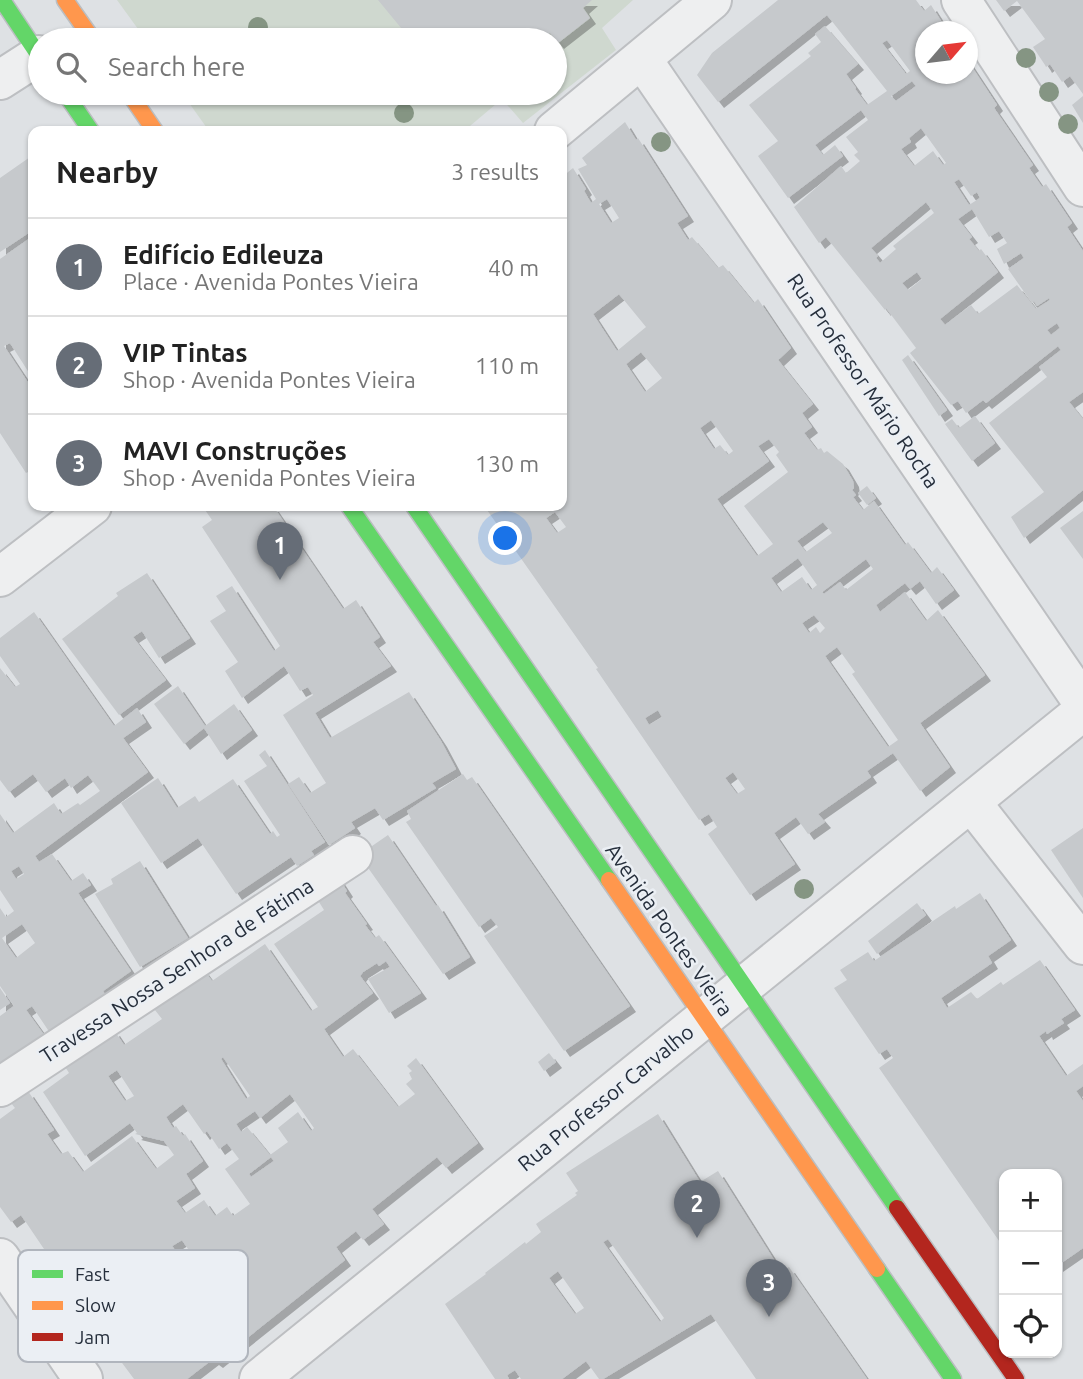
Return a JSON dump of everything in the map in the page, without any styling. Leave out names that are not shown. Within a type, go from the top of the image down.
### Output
[{"type":"main road","points":[[2,0],[28,39]]},
{"type":"main road","points":[[65,0],[85,28]]},
{"type":"main road","points":[[73,105],[88,126]]},
{"type":"main road","points":[[137,105],[152,126]]},
{"type":"main road","name":"Avenida Pontes Vieira","points":[[352,511],[953,1379]]},
{"type":"main road","name":"Avenida Pontes Vieira","points":[[417,511],[745,986],[769,1025],[1016,1379]]},
{"type":"street","points":[[560,126],[712,0]]},
{"type":"street","points":[[961,0],[1083,187]]},
{"type":"street","name":"Rua Professor Mário Rocha","points":[[642,59],[1083,703]]},
{"type":"street","points":[[0,80],[28,63]]},
{"type":"street","points":[[0,577],[86,511]]},
{"type":"street","name":"Rua Professor Carvalho","points":[[259,1379],[1083,712]]},
{"type":"street","points":[[971,802],[1083,945]]},
{"type":"street","name":"Travessa Nossa Senhora de Fátima","points":[[0,1087],[353,855]]},
{"type":"street","points":[[0,1258],[18,1284]]},
{"type":"street","points":[[71,1362],[83,1379]]},
{"type":"shaded area","points":[[117,0],[633,0],[602,28],[616,50],[567,88],[567,28],[137,28]]},
{"type":"shaded area","points":[[191,105],[495,105],[470,126],[205,126]]},
{"type":"shaded area","points":[[507,105],[546,105],[523,123]]},
{"type":"building","points":[[378,0],[592,0],[583,8],[590,18],[567,36],[567,28],[401,28]]},
{"type":"building","points":[[778,0],[916,0],[924,11],[931,5],[941,21],[915,21],[915,84],[978,84],[978,76],[997,105],[994,108],[1033,165],[1029,168],[1042,187],[1046,184],[1072,223],[1067,227],[1083,251],[1083,392],[1069,402],[1083,419],[1083,490],[1024,538],[1011,517],[1044,492],[989,423],[1047,377],[1039,367],[1061,350],[1058,346],[986,403],[983,400],[966,413],[958,401],[951,405],[910,353],[916,348],[886,308],[885,310],[826,237],[819,243],[794,207],[841,166],[846,173],[860,161],[854,155],[858,152],[846,137],[868,120],[861,110],[815,145],[823,155],[835,145],[843,156],[788,198],[758,156],[778,141],[749,105],[811,56],[808,53],[821,42],[815,34],[825,26],[858,64],[846,74],[867,105],[887,91],[827,15],[718,102],[697,75],[712,53]],"holes":[[[887,40],[910,71],[906,74],[882,43]],[[912,81],[916,86],[896,101],[891,96]],[[921,128],[946,163],[943,165],[933,151],[914,166],[901,149],[911,142],[909,138]],[[959,179],[971,196],[977,192],[980,198],[969,205],[954,182]],[[926,202],[934,213],[893,246],[896,249],[880,263],[871,248]],[[972,209],[989,237],[999,231],[1007,243],[997,249],[1004,264],[1021,253],[1024,258],[1008,269],[1032,303],[1034,301],[1037,306],[1049,298],[1050,300],[1036,309],[1017,285],[978,314],[971,305],[945,325],[940,319],[998,272],[981,249],[979,251],[969,239],[972,237],[958,219]],[[917,272],[922,279],[908,290],[902,283]],[[1057,323],[1060,328],[1051,335],[1047,330]]]},
{"type":"building","points":[[996,0],[1083,0],[1083,94],[1070,76],[1062,82],[1050,64],[1046,67],[1033,47],[1045,39],[1017,1],[1004,11]]},
{"type":"building","points":[[1083,96],[1083,123],[1072,105]]},
{"type":"building","points":[[625,122],[688,216],[677,223],[688,240],[692,237],[718,268],[723,265],[754,303],[758,299],[791,348],[778,360],[813,404],[802,413],[812,427],[804,433],[817,450],[821,448],[824,453],[827,451],[843,464],[853,481],[852,490],[856,495],[853,497],[863,510],[874,501],[905,545],[908,542],[931,573],[937,567],[954,590],[936,604],[920,581],[910,589],[905,583],[876,605],[880,612],[905,592],[926,621],[938,610],[985,675],[920,723],[950,767],[920,791],[893,753],[867,771],[871,777],[818,814],[825,822],[808,834],[796,817],[774,833],[795,864],[750,895],[708,834],[717,827],[709,814],[699,820],[596,669],[598,668],[488,511],[567,511],[567,173],[573,168],[591,203],[596,199],[578,169],[587,165],[582,158]],"holes":[[[607,199],[619,218],[611,223],[599,204]],[[619,294],[646,327],[617,351],[593,314]],[[641,352],[662,378],[645,392],[626,364]],[[711,420],[733,451],[728,455],[720,445],[714,449],[700,428]],[[769,439],[779,452],[776,455],[788,472],[744,506],[773,544],[757,556],[717,499],[769,461],[758,446]],[[555,512],[566,527],[557,533],[546,518]],[[823,522],[832,533],[806,552],[797,541]],[[798,558],[817,585],[811,590],[802,577],[781,592],[771,578]],[[866,559],[873,569],[846,590],[840,582],[824,594],[822,592]],[[814,615],[825,628],[820,633],[816,627],[809,633],[802,623]],[[837,647],[855,672],[852,674],[898,740],[888,747],[825,656]],[[658,710],[662,717],[649,725],[645,718]],[[733,772],[745,789],[737,794],[725,778]]]},
{"type":"building","points":[[28,158],[28,233],[0,252],[0,178]]},
{"type":"building","points":[[28,239],[28,371],[10,343],[4,346],[28,382],[26,473],[0,433],[0,259]]},
{"type":"building","points":[[908,355],[947,410],[939,416],[902,360]]},
{"type":"building","points":[[975,416],[995,443],[972,461],[945,424],[952,419],[959,428]]},
{"type":"building","points":[[867,486],[876,498],[867,505],[858,493]]},
{"type":"building","points":[[206,511],[276,511],[343,609],[356,600],[380,637],[373,642],[391,666],[315,713],[330,738],[409,692],[456,769],[432,783],[436,788],[383,820],[375,808],[351,822],[355,828],[329,845],[288,784],[299,777],[310,793],[326,783],[283,715],[313,695],[308,687],[300,691],[284,666],[242,698],[225,671],[238,662],[210,621],[226,611],[216,596],[232,586],[274,651],[280,646],[202,527],[212,520]]},
{"type":"building","points":[[1083,511],[1083,559],[1060,528]]},
{"type":"building","points":[[147,573],[190,638],[159,658],[142,631],[133,637],[166,680],[119,715],[62,639],[118,596],[116,593]]},
{"type":"building","points":[[34,612],[114,726],[137,708],[146,722],[123,738],[148,772],[35,856],[39,862],[52,854],[71,881],[83,873],[91,885],[78,893],[131,971],[103,991],[107,998],[52,1036],[32,1006],[26,1010],[47,1039],[0,1072],[0,1016],[14,1006],[0,986],[0,908],[6,917],[14,911],[0,890],[0,814],[13,833],[54,803],[61,814],[100,791],[88,775],[71,788],[65,778],[46,792],[33,774],[9,792],[0,780],[0,668],[15,687],[20,684],[0,656],[0,638]],"holes":[[[19,866],[24,874],[16,879],[11,871]],[[22,924],[35,943],[16,958],[2,938]]]},
{"type":"building","points":[[178,686],[205,726],[234,704],[252,730],[221,754],[204,728],[184,744],[154,704]]},
{"type":"building","points":[[265,750],[325,842],[311,851],[314,855],[297,866],[291,857],[236,894],[198,838],[161,863],[121,803],[158,778],[177,808],[195,796],[199,802],[233,779],[270,834],[273,831],[277,837],[280,835],[244,781],[267,766],[259,755]]},
{"type":"building","points":[[463,774],[467,780],[472,777],[630,1006],[564,1051],[484,936],[498,927],[491,918],[479,927],[406,822],[411,819],[407,811]]},
{"type":"building","points":[[1083,828],[1083,898],[1051,850]]},
{"type":"building","points":[[388,835],[436,906],[438,905],[470,957],[443,974],[359,855]]},
{"type":"building","points":[[140,861],[188,938],[140,967],[95,894],[113,884],[111,879]]},
{"type":"building","points":[[338,877],[347,891],[345,893],[367,924],[365,925],[375,938],[379,935],[421,993],[389,1013],[368,979],[390,967],[386,961],[379,966],[377,963],[360,976],[373,993],[324,1029],[343,1057],[353,1049],[398,1107],[415,1094],[406,1084],[412,1079],[409,1073],[412,1071],[407,1066],[416,1058],[478,1143],[446,1168],[437,1157],[372,1209],[384,1224],[363,1240],[356,1231],[336,1247],[345,1260],[248,1337],[248,1250],[189,1250],[182,1240],[172,1246],[175,1250],[43,1250],[21,1215],[11,1222],[0,1207],[0,1119],[15,1108],[11,1103],[28,1091],[54,1130],[47,1134],[61,1154],[68,1151],[83,1172],[132,1136],[156,1169],[174,1155],[164,1141],[135,1134],[137,1133],[130,1123],[85,1156],[43,1092],[69,1073],[64,1065],[114,1030],[124,1045],[162,1019],[151,1005],[203,969],[212,981],[265,944],[311,1011],[318,1007],[274,944],[324,910],[314,894]],"holes":[[[223,1057],[250,1096],[246,1099],[221,1059]],[[117,1070],[134,1096],[125,1101],[108,1076]],[[290,1094],[314,1128],[311,1131],[298,1112],[278,1128],[288,1142],[270,1155],[247,1127],[241,1132],[236,1124],[255,1111],[260,1118]],[[183,1104],[204,1134],[207,1131],[219,1149],[227,1143],[239,1159],[225,1169],[250,1204],[233,1216],[227,1207],[215,1216],[204,1200],[185,1213],[176,1201],[195,1188],[186,1174],[203,1161],[185,1134],[183,1136],[176,1126],[173,1128],[166,1117]],[[271,1157],[274,1161],[251,1177],[249,1174]]]},
{"type":"building","points":[[980,893],[1011,940],[988,956],[992,963],[941,998],[947,1008],[971,992],[977,999],[1040,960],[1075,1010],[1061,1019],[1064,1023],[1039,1036],[1066,1076],[1083,1064],[1083,1086],[1076,1091],[1083,1101],[1083,1248],[1062,1263],[1062,1169],[999,1169],[999,1241],[879,1068],[893,1058],[887,1049],[879,1054],[834,988],[847,980],[840,970],[868,952],[874,961],[955,906],[956,909]]},
{"type":"building","points":[[917,903],[926,915],[877,954],[868,941]]},
{"type":"building","points":[[0,988],[10,1003],[0,1010]]},
{"type":"building","points":[[549,1053],[556,1062],[544,1071],[538,1062]]},
{"type":"building","points":[[658,1114],[700,1182],[718,1171],[781,1271],[789,1267],[867,1379],[756,1379],[711,1314],[603,1379],[599,1379],[586,1361],[562,1379],[521,1379],[515,1370],[507,1375],[509,1379],[495,1379],[445,1304],[541,1232],[536,1224],[577,1195],[575,1193],[578,1191],[566,1173]],"holes":[[[608,1239],[664,1318],[660,1322],[603,1242]],[[558,1271],[584,1308],[575,1314],[549,1278]]]},
{"type":"building","points":[[121,1362],[209,1362],[187,1379],[134,1379]]},
{"type":"traffic: fast","points":[[2,0],[28,39]]},
{"type":"traffic: fast","points":[[73,105],[88,126]]},
{"type":"traffic: fast","points":[[352,511],[609,880]]},
{"type":"traffic: fast","points":[[417,511],[897,1208]]},
{"type":"traffic: fast","points":[[877,1269],[953,1379]]},
{"type":"traffic: slow","points":[[65,0],[85,28]]},
{"type":"traffic: slow","points":[[137,105],[152,126]]},
{"type":"traffic: slow","points":[[609,880],[877,1269]]},
{"type":"traffic: jam","points":[[897,1208],[1016,1379]]},
{"type":"place","name":"Edifício Edileuza","points":[[280,580]]},
{"type":"place","name":"VIP Tintas","points":[[697,1238]]},
{"type":"place","name":"MAVI Construções","points":[[769,1317]]}]
